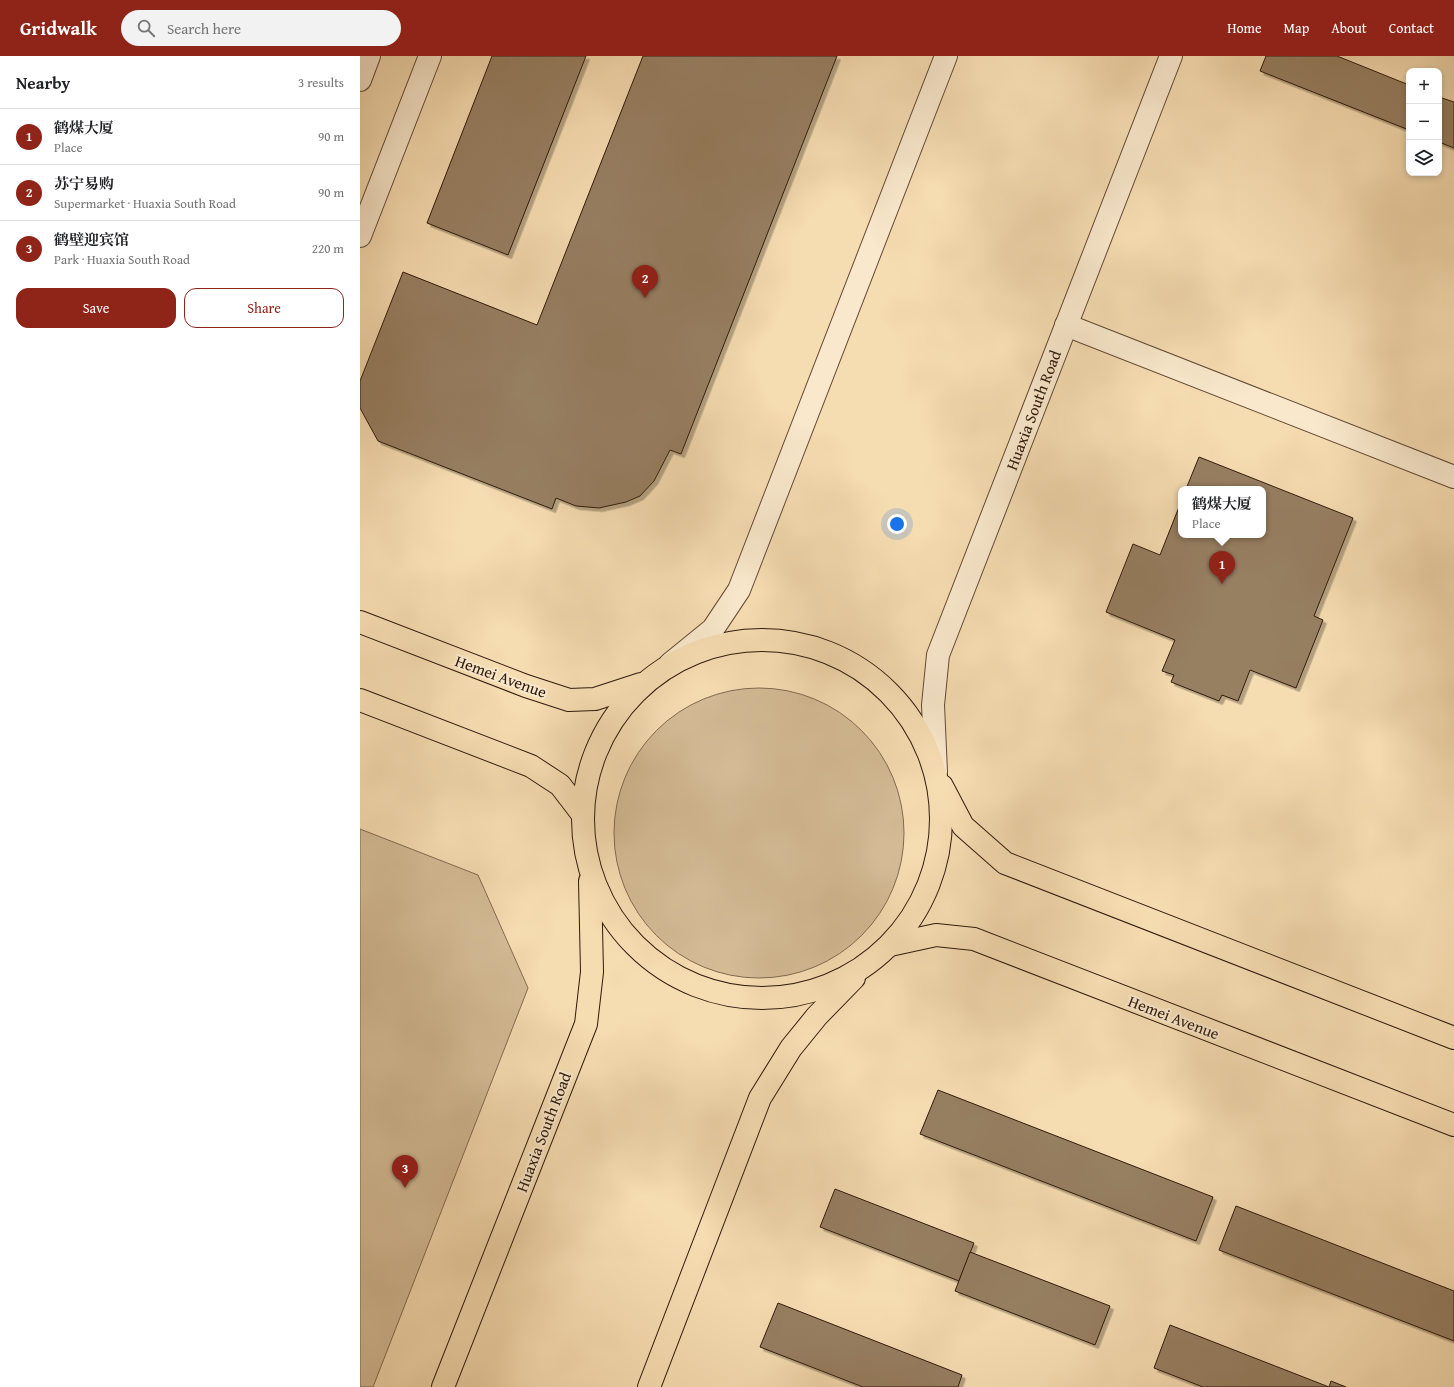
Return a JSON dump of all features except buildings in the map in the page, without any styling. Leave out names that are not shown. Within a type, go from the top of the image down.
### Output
[{"type":"main road","name":"Hemei Avenue","points":[[360,622],[526,686],[569,700],[595,699],[646,682]]},
{"type":"main road","name":"Hemei Avenue","points":[[936,774],[941,806],[941,836],[936,866],[921,902],[910,921],[890,945],[867,964],[841,980],[812,991],[782,997],[751,997],[729,994],[692,984],[666,969],[641,951],[621,928],[604,903],[590,866],[585,846],[582,815],[586,785],[594,756],[611,722],[624,704],[646,682],[670,664],[698,651],[727,643],[754,640],[782,641],[808,646],[834,655],[858,668],[880,684],[899,703],[916,726],[928,750],[936,774],[963,826],[1005,864],[1454,1038]]},
{"type":"main road","points":[[360,700],[531,766],[560,785],[582,815]]},
{"type":"main road","name":"Huaxia South Road","points":[[443,1387],[586,1024],[592,972],[590,866]]},
{"type":"main road","name":"Hemei Avenue","points":[[890,945],[936,935],[974,939],[1454,1125]]},
{"type":"main road","points":[[649,1387],[760,1098],[791,1048],[817,1016],[867,964]]},
{"type":"street","points":[[360,80],[369,56]]},
{"type":"street","points":[[360,236],[430,56]]},
{"type":"street","points":[[670,664],[713,629],[739,590],[946,56]]},
{"type":"street","name":"Huaxia South Road","points":[[936,774],[933,705],[938,655],[1171,56]]},
{"type":"street","points":[[1066,325],[1454,477]]},
{"type":"shaded area","points":[[759,688],[801,694],[827,705],[851,721],[871,741],[887,765],[898,791],[904,833],[898,875],[887,901],[871,925],[851,945],[827,961],[801,972],[759,978],[717,972],[691,961],[667,945],[647,925],[631,901],[620,875],[614,833],[620,791],[631,765],[647,741],[667,721],[691,705],[717,694]]},
{"type":"shaded area","points":[[360,829],[478,875],[528,988],[373,1387],[360,1387]]},
{"type":"place","name":"苏宁易购","points":[[645,298]]},
{"type":"place","name":"鹤煤大厦","points":[[1222,584]]},
{"type":"place","name":"鹤壁迎宾馆","points":[[405,1188]]}]
